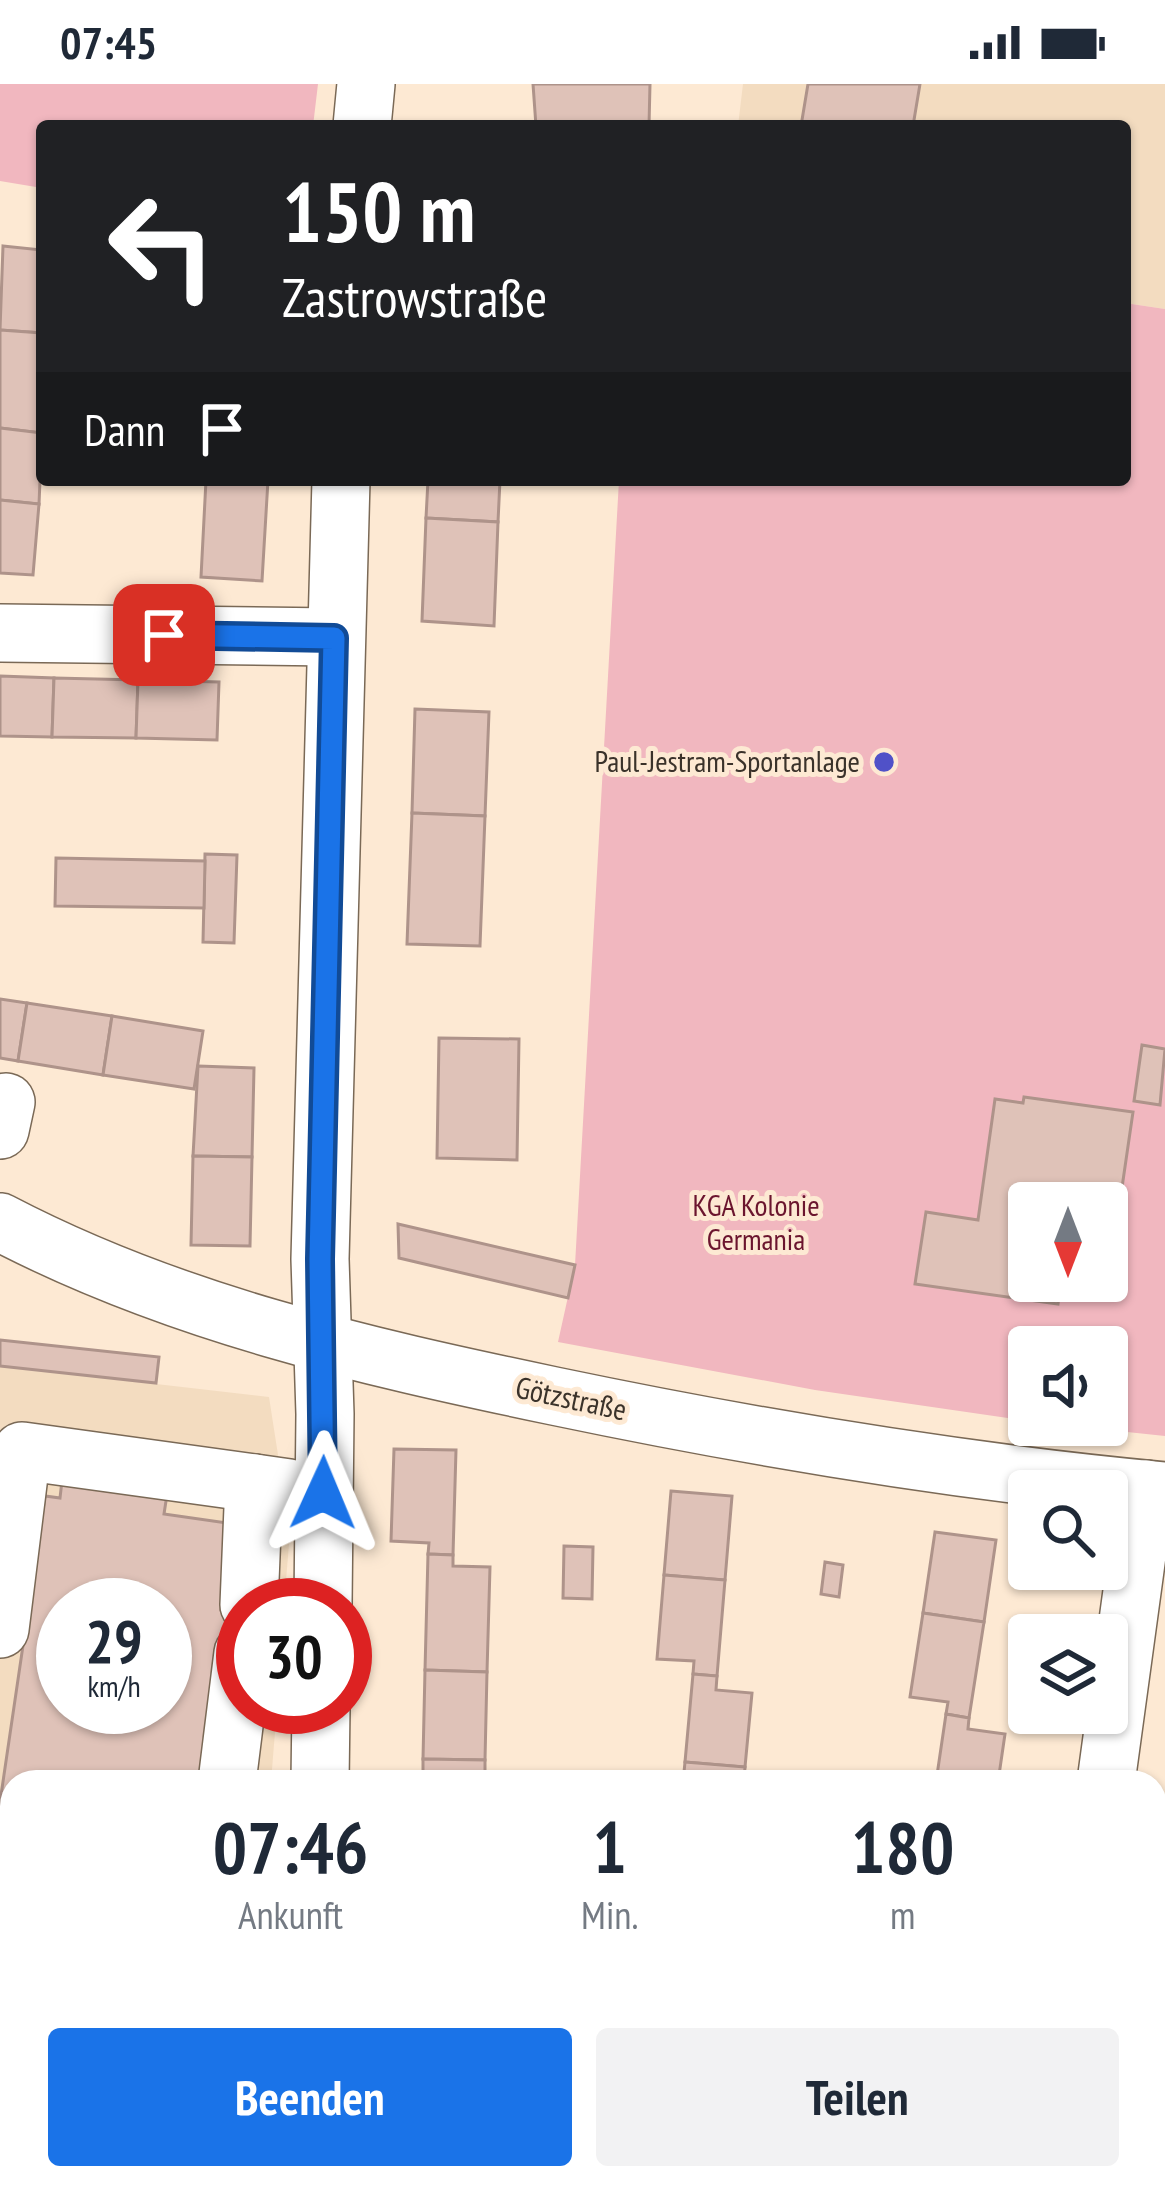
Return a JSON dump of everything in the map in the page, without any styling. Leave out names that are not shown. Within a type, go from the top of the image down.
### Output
[{"type":"street","points":[[363,120],[366,84]]},
{"type":"street","points":[[323,1578],[320,1259],[341,486]]},
{"type":"street","points":[[0,633],[334,638]]},
{"type":"street","name":"Götzstraße","points":[[0,1222],[158,1294],[322,1344],[649,1416],[772,1438],[1155,1490]]},
{"type":"street","points":[[0,1629],[22,1451],[323,1493]]},
{"type":"street","points":[[250,1578],[254,1483]]},
{"type":"street","points":[[1108,1770],[1155,1490]]},
{"type":"street","points":[[228,1770],[233,1734]]},
{"type":"street","points":[[320,1770],[321,1734]]},
{"type":"shaded area","points":[[743,84],[1165,84],[1165,309],[1131,304],[1131,120],[739,120]]},
{"type":"shaded area","points":[[0,1366],[269,1397],[290,1532],[286,1578],[216,1578],[216,1734],[275,1734],[272,1770],[0,1770]]},
{"type":"green space","points":[[0,84],[318,84],[314,120],[36,120],[36,187],[0,181]]},
{"type":"green space","name":"Paul-Jestram-Sportanlage","points":[[1131,304],[1165,309],[1165,1436],[1128,1432],[1128,1326],[1008,1326],[1008,1418],[815,1390],[558,1342],[575,1265],[619,486],[1131,486]]},
{"type":"building","points":[[533,84],[650,84],[649,120],[536,120]]},
{"type":"building","points":[[808,84],[920,84],[914,120],[802,120]]},
{"type":"building","points":[[3,246],[36,249],[36,333],[0,330]]},
{"type":"building","points":[[0,330],[36,333],[36,432],[0,428]]},
{"type":"building","points":[[0,428],[36,432],[39,504],[0,500]]},
{"type":"building","points":[[206,486],[268,486],[262,581],[201,577]]},
{"type":"building","points":[[428,486],[500,486],[498,522],[426,518]]},
{"type":"building","points":[[0,500],[39,504],[33,575],[0,573]]},
{"type":"building","points":[[426,518],[498,522],[494,626],[422,621]]},
{"type":"building","points":[[0,676],[54,678],[52,737],[0,736]]},
{"type":"building","points":[[54,678],[138,680],[136,738],[52,737]]},
{"type":"building","points":[[138,680],[219,682],[217,740],[136,738]]},
{"type":"building","points":[[415,709],[489,712],[485,816],[412,813]]},
{"type":"building","points":[[412,813],[485,816],[480,946],[407,944]]},
{"type":"building","points":[[205,854],[237,855],[234,943],[203,942]]},
{"type":"building","points":[[56,858],[205,861],[204,908],[55,906]]},
{"type":"building","points":[[0,999],[27,1003],[18,1061],[0,1058]]},
{"type":"building","points":[[27,1003],[112,1016],[103,1075],[18,1061]]},
{"type":"building","points":[[112,1016],[203,1031],[194,1089],[103,1075]]},
{"type":"building","points":[[439,1038],[519,1039],[517,1160],[437,1158]]},
{"type":"building","points":[[1142,1045],[1165,1049],[1160,1105],[1134,1101]]},
{"type":"building","points":[[198,1066],[254,1068],[252,1157],[193,1156]]},
{"type":"building","points":[[1024,1097],[1133,1112],[1123,1182],[1008,1182],[1008,1297],[915,1284],[926,1212],[978,1220],[995,1099],[1023,1103]]},
{"type":"building","points":[[193,1156],[252,1157],[250,1246],[191,1245]]},
{"type":"building","points":[[398,1224],[575,1265],[568,1298],[399,1258]]},
{"type":"building","points":[[0,1340],[159,1357],[156,1383],[0,1366]]},
{"type":"building","points":[[394,1449],[456,1450],[453,1555],[428,1554],[429,1543],[391,1541]]},
{"type":"building","points":[[63,1472],[168,1488],[164,1514],[234,1524],[226,1578],[216,1578],[218,1734],[213,1770],[5,1770],[45,1496],[60,1498]]},
{"type":"building","points":[[671,1491],[732,1496],[725,1580],[664,1575]]},
{"type":"building","points":[[935,1532],[996,1540],[984,1622],[923,1613]]},
{"type":"building","points":[[564,1546],[593,1547],[592,1599],[563,1598]]},
{"type":"building","points":[[428,1554],[453,1555],[453,1566],[490,1567],[487,1672],[425,1670]]},
{"type":"building","points":[[825,1562],[843,1565],[839,1597],[821,1594]]},
{"type":"building","points":[[664,1575],[725,1580],[717,1676],[693,1674],[694,1661],[657,1659]]},
{"type":"building","points":[[923,1613],[984,1622],[969,1718],[946,1714],[948,1702],[910,1697]]},
{"type":"building","points":[[425,1670],[487,1672],[485,1760],[423,1759]]},
{"type":"building","points":[[693,1674],[717,1676],[716,1690],[752,1693],[745,1767],[685,1762]]},
{"type":"building","points":[[946,1714],[969,1718],[968,1729],[1005,1734],[1000,1770],[938,1770]]},
{"type":"building","points":[[423,1759],[485,1760],[485,1770],[423,1770]]},
{"type":"building","points":[[685,1762],[745,1767],[745,1770],[684,1770]]},
{"type":"place","name":"Paul-Jestram-Sportanlage","points":[[884,762]]},
{"type":"route","points":[[164,635],[334,638],[320,1259],[323,1493]]},
{"type":"park label","name":"KGA Kolonie Germania","points":[[756,1223]]}]
